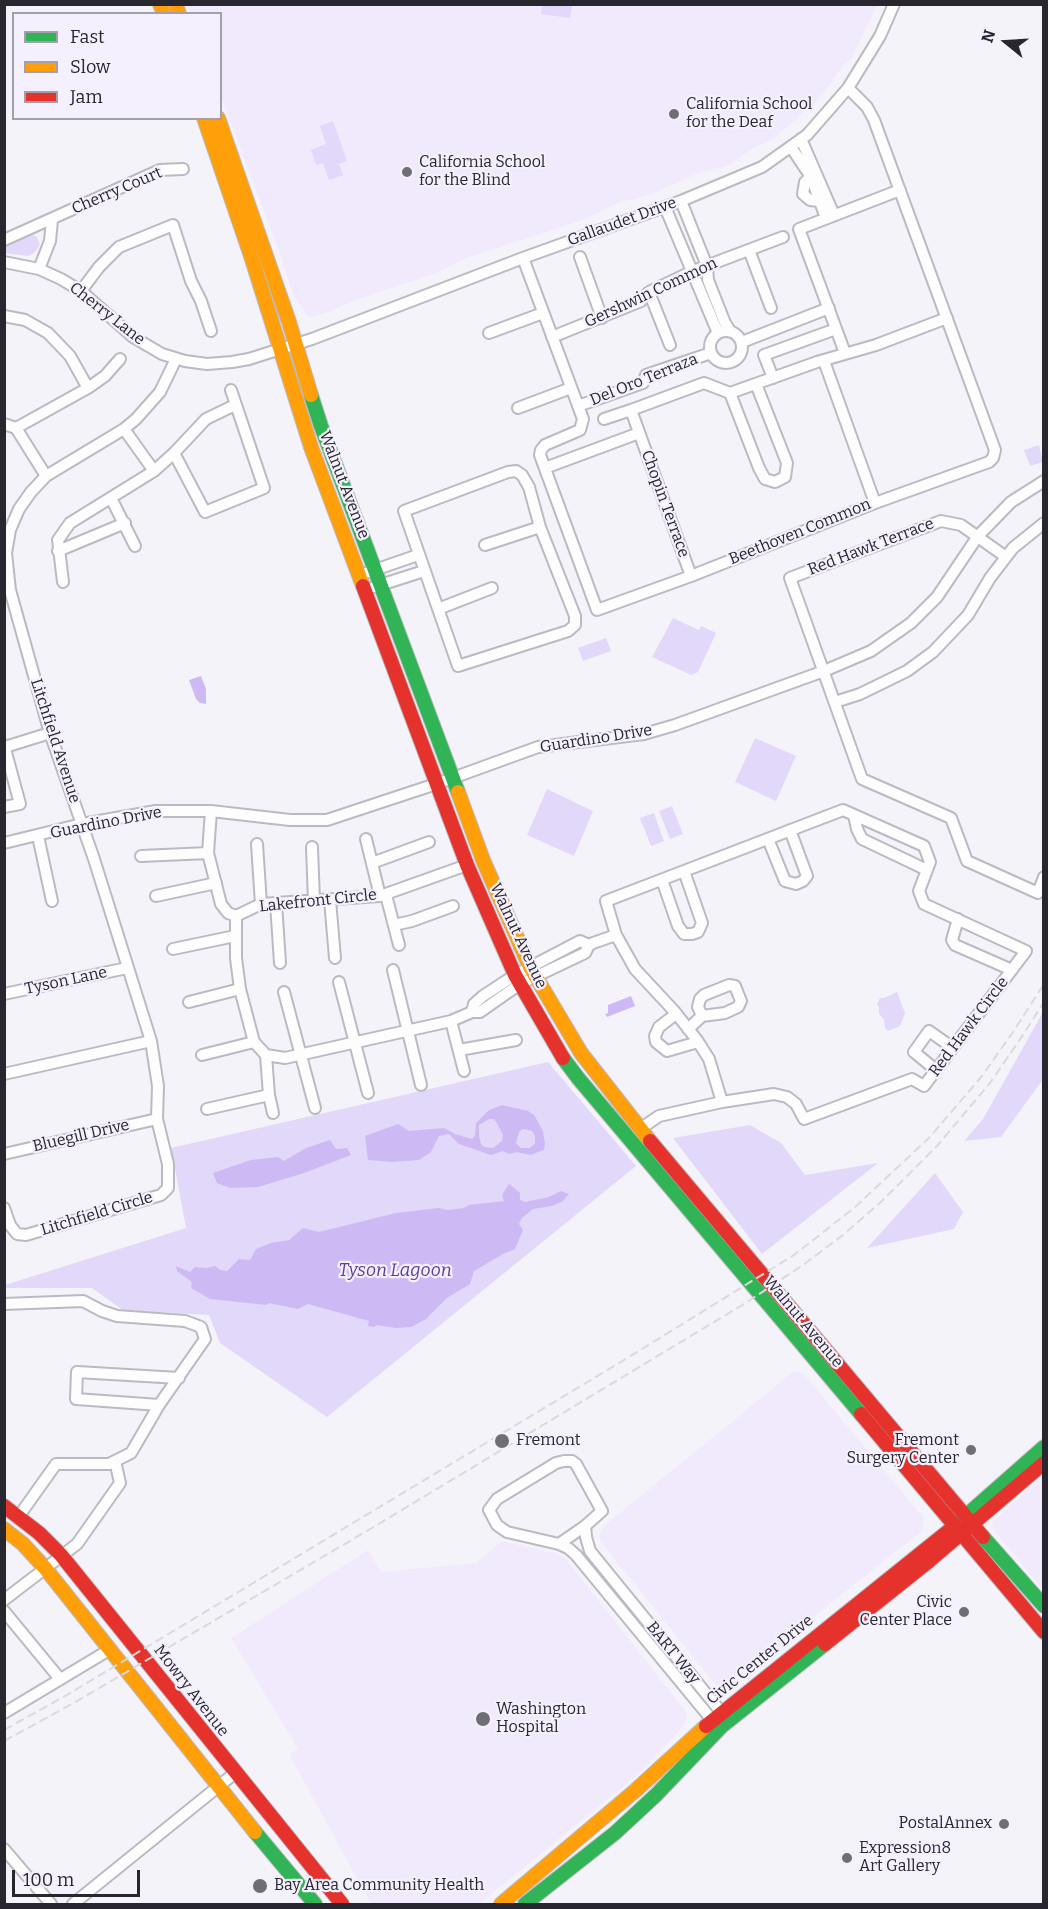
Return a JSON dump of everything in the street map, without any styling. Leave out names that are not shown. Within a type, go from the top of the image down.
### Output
[{"type":"main road","name":"Walnut Avenue","points":[[205,120],[311,447],[467,865],[518,980],[568,1067],[1044,1632]]},
{"type":"main road","name":"Walnut Avenue","points":[[219,120],[321,426],[483,860],[532,972],[581,1053],[640,1129],[1044,1606]]},
{"type":"main road","name":"Civic Center Drive","points":[[501,1905],[718,1719],[958,1530],[1044,1447]]},
{"type":"main road","name":"Civic Center Drive","points":[[970,1519],[1044,1464]]},
{"type":"main road","name":"Mowry Avenue","points":[[4,1506],[19,1516],[61,1556],[342,1905]]},
{"type":"main road","points":[[4,1529],[23,1544],[45,1568],[218,1788],[315,1905]]},
{"type":"main road","name":"Civic Center Drive","points":[[525,1905],[624,1826],[656,1795],[718,1719]]},
{"type":"street","name":"Gallaudet Drive","points":[[281,349],[681,201],[762,167],[801,139],[848,88],[880,36],[894,4]]},
{"type":"street","name":"Beethoven Common","points":[[545,468],[597,610],[691,576],[875,502],[989,462],[993,458],[995,450],[874,120],[867,107],[848,88]]},
{"type":"street","points":[[801,139],[830,216]]},
{"type":"street","points":[[791,147],[814,175],[819,201],[830,216]]},
{"type":"street","name":"Cherry Court","points":[[4,240],[160,170],[183,169]]},
{"type":"street","points":[[845,353],[799,229],[900,190]]},
{"type":"street","points":[[681,201],[696,235],[707,266],[708,280],[725,323],[742,342],[740,356],[732,363],[722,363],[717,361],[711,353],[711,341],[718,333],[730,331]]},
{"type":"street","points":[[665,207],[718,333]]},
{"type":"street","name":"Cherry Court","points":[[39,269],[50,241],[52,220]]},
{"type":"street","points":[[81,291],[99,267],[119,247],[173,225],[186,283],[211,331]]},
{"type":"street","points":[[679,241],[696,235]]},
{"type":"street","name":"Gershwin Common","points":[[552,337],[641,301],[649,292],[693,271],[783,237]]},
{"type":"street","points":[[749,250],[771,308]]},
{"type":"street","points":[[580,257],[602,318]]},
{"type":"street","points":[[522,258],[583,419],[580,430],[545,445],[541,450],[540,455],[545,468],[639,433],[630,410]]},
{"type":"street","name":"Cherry Lane","points":[[4,262],[39,269],[61,279],[81,291],[133,337],[162,354],[176,359],[219,364],[249,359],[281,349]]},
{"type":"street","points":[[649,292],[670,345]]},
{"type":"street","points":[[742,342],[829,308]]},
{"type":"street","points":[[489,333],[543,313]]},
{"type":"street","points":[[4,316],[24,320],[48,333],[70,356],[88,388]]},
{"type":"street","points":[[604,419],[704,383],[730,393],[845,353],[876,345],[947,318]]},
{"type":"street","points":[[773,378],[764,356],[836,329]]},
{"type":"street","name":"Del Oro Terraza","points":[[578,406],[643,383],[646,375],[711,353]]},
{"type":"street","points":[[16,428],[88,388],[105,376],[120,359]]},
{"type":"street","name":"Litchfield Avenue","points":[[168,1188],[168,1164],[157,1119],[158,1086],[151,1041],[9,604],[6,553],[10,530],[19,509],[31,492],[46,476],[124,429],[147,409],[160,392],[176,359]]},
{"type":"street","points":[[824,361],[875,502]]},
{"type":"street","points":[[730,393],[759,468],[765,479],[775,482],[784,477],[787,463],[756,384]]},
{"type":"street","points":[[518,408],[571,388]]},
{"type":"street","points":[[174,453],[205,512],[264,488],[231,390]]},
{"type":"street","points":[[63,582],[57,540],[70,523],[154,471],[206,419],[236,405]]},
{"type":"street","points":[[4,424],[16,428],[46,476]]},
{"type":"street","points":[[124,429],[154,471]]},
{"type":"street","name":"Chopin Terrace","points":[[639,433],[691,576]]},
{"type":"street","points":[[516,471],[526,481],[540,527],[575,616],[575,625],[572,628],[458,666],[404,511],[516,471]]},
{"type":"street","name":"Guardino Drive","points":[[4,843],[82,824],[156,811],[211,812],[290,820],[327,819],[436,784],[538,747],[644,734],[675,725],[824,671],[871,651],[911,623],[937,597],[978,536],[1011,502],[1044,481]]},
{"type":"street","points":[[111,498],[135,546]]},
{"type":"street","name":"Red Hawk Terrace","points":[[824,671],[790,578],[941,521],[961,525],[1006,557]]},
{"type":"street","points":[[58,551],[125,523]]},
{"type":"street","points":[[835,702],[860,694],[907,671],[933,652],[968,615],[990,578],[1006,557],[1020,542],[1044,523]]},
{"type":"street","points":[[485,545],[540,527]]},
{"type":"street","points":[[360,575],[418,555]]},
{"type":"street","points":[[365,589],[424,571]]},
{"type":"street","points":[[438,609],[492,588]]},
{"type":"street","points":[[824,671],[862,779],[951,818],[967,861],[1038,893],[1044,877]]},
{"type":"street","points":[[4,807],[20,804],[5,746],[51,733]]},
{"type":"street","points":[[640,1129],[659,1116],[722,1102],[709,1059],[676,1014],[635,969],[616,935],[606,901],[843,810],[924,846],[930,862],[919,891],[924,904],[958,920],[952,940],[955,945],[1012,970]]},
{"type":"street","points":[[211,812],[208,853],[221,904],[228,913],[236,916]]},
{"type":"street","points":[[854,815],[862,839],[927,870]]},
{"type":"street","points":[[768,839],[785,881],[796,884],[807,876],[790,830]]},
{"type":"street","points":[[38,836],[52,901]]},
{"type":"street","points":[[366,839],[399,945]]},
{"type":"street","points":[[372,863],[429,842]]},
{"type":"street","points":[[257,844],[261,904]]},
{"type":"street","points":[[312,847],[314,901]]},
{"type":"street","points":[[141,856],[208,853]]},
{"type":"street","name":"Lakefront Circle","points":[[266,1055],[254,1042],[240,989],[235,936],[236,916],[261,904],[383,895],[467,865]]},
{"type":"street","points":[[662,879],[678,926],[684,934],[698,932],[702,923],[684,871]]},
{"type":"street","points":[[156,896],[216,883]]},
{"type":"street","points":[[330,900],[335,958]]},
{"type":"street","points":[[276,903],[280,963]]},
{"type":"street","points":[[394,925],[453,906]]},
{"type":"street","name":"Red Hawk Circle","points":[[722,1102],[774,1094],[787,1097],[796,1104],[804,1119],[912,1079],[924,1086],[1026,951],[958,920]]},
{"type":"street","points":[[273,1113],[269,1095],[266,1055],[285,1058],[452,1021],[472,1012],[474,1004],[483,996],[532,972],[585,953],[589,945],[616,935]]},
{"type":"street","points":[[173,949],[235,936]]},
{"type":"street","name":"Tyson Lane","points":[[4,994],[127,968]]},
{"type":"street","points":[[393,970],[421,1084]]},
{"type":"street","points":[[339,982],[368,1093]]},
{"type":"street","points":[[189,1002],[240,989]]},
{"type":"street","points":[[284,992],[315,1108]]},
{"type":"street","points":[[676,1014],[659,1027],[655,1036],[660,1047],[667,1051],[698,1042]]},
{"type":"street","points":[[688,1029],[702,1016]]},
{"type":"street","points":[[452,1021],[464,1071]]},
{"type":"street","points":[[936,1070],[914,1052],[929,1031],[953,1048]]},
{"type":"street","points":[[459,1050],[516,1040]]},
{"type":"street","points":[[4,1074],[151,1041]]},
{"type":"street","points":[[202,1055],[254,1042]]},
{"type":"street","points":[[207,1109],[269,1095]]},
{"type":"street","name":"Bluegill Drive","points":[[4,1154],[157,1119]]},
{"type":"street","name":"Litchfield Circle","points":[[4,1208],[10,1225],[17,1234],[26,1235],[161,1195],[168,1188]]},
{"type":"street","points":[[4,1304],[83,1301],[117,1316],[185,1321],[201,1327],[205,1339],[159,1405],[131,1453],[112,1463],[56,1464],[19,1516]]},
{"type":"street","points":[[159,1405],[76,1399],[77,1372],[178,1378]]},
{"type":"street","name":"BART Way","points":[[559,1544],[602,1511],[593,1492],[572,1461],[556,1463],[497,1499],[491,1504],[489,1510],[492,1516],[502,1530],[568,1548],[718,1719]]},
{"type":"street","points":[[4,1600],[77,1544],[117,1485],[112,1463]]},
{"type":"street","name":"BART Way","points":[[585,1526],[585,1537],[590,1551],[718,1719]]},
{"type":"street","points":[[4,1611],[60,1679]]},
{"type":"street","points":[[4,1713],[109,1650]]},
{"type":"street","points":[[73,1905],[236,1773]]},
{"type":"street","points":[[4,1849],[51,1905]]},
{"type":"shaded area","name":"California School for the Blind","points":[[186,5],[877,5],[852,58],[845,63],[817,101],[773,139],[752,149],[729,165],[699,173],[649,195],[617,203],[586,219],[464,259],[436,273],[312,317],[308,316],[293,295],[281,256],[222,100],[222,12],[190,12]]},
{"type":"shaded area","points":[[542,5],[572,5],[570,18],[541,14]]},
{"type":"shaded area","points":[[333,121],[347,161],[339,164],[343,175],[329,180],[323,163],[316,165],[311,150],[326,144],[320,126]]},
{"type":"shaded area","points":[[30,234],[37,237],[40,245],[34,253],[28,256],[5,253],[4,244]]},
{"type":"shaded area","points":[[1039,445],[1043,462],[1030,466],[1024,450]]},
{"type":"shaded area","points":[[673,618],[699,630],[701,626],[716,633],[698,672],[691,675],[652,657]]},
{"type":"shaded area","points":[[606,638],[611,651],[583,661],[578,648]]},
{"type":"shaded area","points":[[755,738],[796,756],[776,801],[735,782]]},
{"type":"shaded area","points":[[547,789],[593,811],[574,856],[527,835]]},
{"type":"shaded area","points":[[672,806],[683,834],[670,839],[659,811]]},
{"type":"shaded area","points":[[654,813],[664,841],[651,846],[640,818]]},
{"type":"shaded area","points":[[897,992],[905,1013],[900,1026],[888,1031],[885,1028],[884,1019],[879,1014],[877,1004],[880,998]]},
{"type":"shaded area","points":[[1043,1012],[1044,1076],[1041,1082],[1001,1137],[964,1141],[983,1119]]},
{"type":"shaded area","points":[[548,1062],[636,1166],[327,1417],[220,1343],[209,1315],[123,1310],[92,1288],[5,1288],[5,1285],[186,1228],[171,1148]]},
{"type":"shaded area","points":[[750,1125],[781,1143],[805,1175],[878,1163],[762,1254],[673,1138]]},
{"type":"shaded area","points":[[935,1173],[963,1212],[954,1229],[867,1248]]},
{"type":"shaded area","points":[[798,1371],[804,1374],[924,1517],[923,1530],[731,1682],[726,1685],[715,1684],[600,1541],[600,1534],[604,1526],[793,1372]]},
{"type":"shaded area","points":[[1043,1477],[1043,1590],[993,1529],[992,1522]]},
{"type":"shaded area","name":"Washington Hospital","points":[[502,1541],[565,1558],[687,1713],[685,1724],[642,1771],[479,1904],[371,1904],[289,1754],[298,1749],[231,1638],[368,1550],[381,1572],[476,1563]]},
{"type":"water","points":[[201,676],[206,689],[206,704],[196,699],[189,680]]},
{"type":"water","points":[[631,996],[635,1006],[607,1017],[605,1014],[608,1013],[608,1005]]},
{"type":"water","points":[[502,1105],[528,1111],[534,1115],[543,1131],[544,1150],[530,1155],[517,1152],[509,1154],[503,1151],[491,1155],[459,1144],[449,1134],[439,1136],[431,1152],[419,1160],[391,1162],[368,1160],[365,1136],[398,1124],[409,1131],[444,1128],[472,1139],[475,1136],[476,1123],[489,1110]],"holes":[[[489,1119],[494,1119],[503,1135],[502,1141],[493,1148],[484,1147],[479,1136],[479,1125]],[[523,1129],[532,1131],[535,1136],[535,1143],[530,1148],[521,1148],[516,1143],[519,1132]]]},
{"type":"water","points":[[330,1140],[336,1149],[347,1148],[351,1155],[258,1187],[230,1188],[217,1183],[213,1173],[251,1160],[278,1157],[284,1161],[306,1148]]},
{"type":"water","name":"Tyson Lagoon","points":[[509,1184],[520,1193],[520,1200],[525,1202],[549,1197],[561,1191],[569,1194],[563,1201],[552,1206],[533,1209],[522,1218],[519,1224],[523,1230],[515,1249],[474,1271],[470,1284],[447,1298],[426,1319],[411,1327],[368,1326],[369,1321],[308,1304],[298,1309],[269,1303],[266,1305],[210,1299],[191,1288],[192,1282],[177,1271],[176,1266],[190,1272],[195,1267],[215,1266],[227,1271],[239,1259],[250,1260],[256,1249],[271,1243],[289,1240],[303,1228],[319,1232],[396,1213],[439,1208],[447,1210],[504,1201],[502,1195]]},
{"type":"railway","points":[[4,1730],[67,1695],[629,1357],[794,1255],[854,1208],[929,1138],[982,1076],[1044,984]]},
{"type":"railway","points":[[4,1741],[72,1704],[372,1528],[744,1304],[803,1265],[843,1235],[882,1201],[937,1146],[990,1083],[1044,1002]]},
{"type":"traffic: fast","points":[[311,395],[458,792]]},
{"type":"traffic: fast","points":[[563,1058],[861,1414]]},
{"type":"traffic: fast","points":[[951,1529],[1044,1447]]},
{"type":"traffic: fast","points":[[983,1537],[1044,1606]]},
{"type":"traffic: fast","points":[[525,1904],[615,1833],[656,1795],[722,1726],[825,1644]]},
{"type":"traffic: fast","points":[[255,1832],[315,1904]]},
{"type":"traffic: slow","points":[[160,4],[163,12]]},
{"type":"traffic: slow","points":[[176,4],[178,12]]},
{"type":"traffic: slow","points":[[205,120],[252,259],[311,447],[363,586]]},
{"type":"traffic: slow","points":[[219,120],[289,322],[311,395]]},
{"type":"traffic: slow","points":[[458,792],[483,860],[530,967],[581,1053],[650,1141]]},
{"type":"traffic: slow","points":[[4,1529],[23,1544],[45,1568],[255,1832]]},
{"type":"traffic: slow","points":[[501,1904],[636,1790],[706,1726]]},
{"type":"traffic: jam","points":[[363,586],[467,865],[515,975],[563,1058]]},
{"type":"traffic: jam","points":[[650,1141],[983,1537]]},
{"type":"traffic: jam","points":[[861,1414],[1044,1632]]},
{"type":"traffic: jam","points":[[825,1644],[929,1561],[1044,1463]]},
{"type":"traffic: jam","points":[[4,1506],[39,1533],[61,1555],[342,1904]]},
{"type":"traffic: jam","points":[[706,1726],[951,1529]]},
{"type":"place","name":"California School for the Deaf","points":[[674,114]]},
{"type":"place","name":"California School for the Blind","points":[[407,172]]},
{"type":"place","name":"Fremont","points":[[502,1441]]},
{"type":"place","name":"Fremont Surgery Center","points":[[971,1450]]},
{"type":"place","name":"Civic Center Place","points":[[964,1612]]},
{"type":"place","name":"Washington Hospital","points":[[483,1719]]},
{"type":"place","name":"PostalAnnex","points":[[1004,1824]]},
{"type":"place","name":"Expression8 Art Gallery","points":[[847,1858]]},
{"type":"place","name":"Bay Area Community Health","points":[[260,1886]]}]
